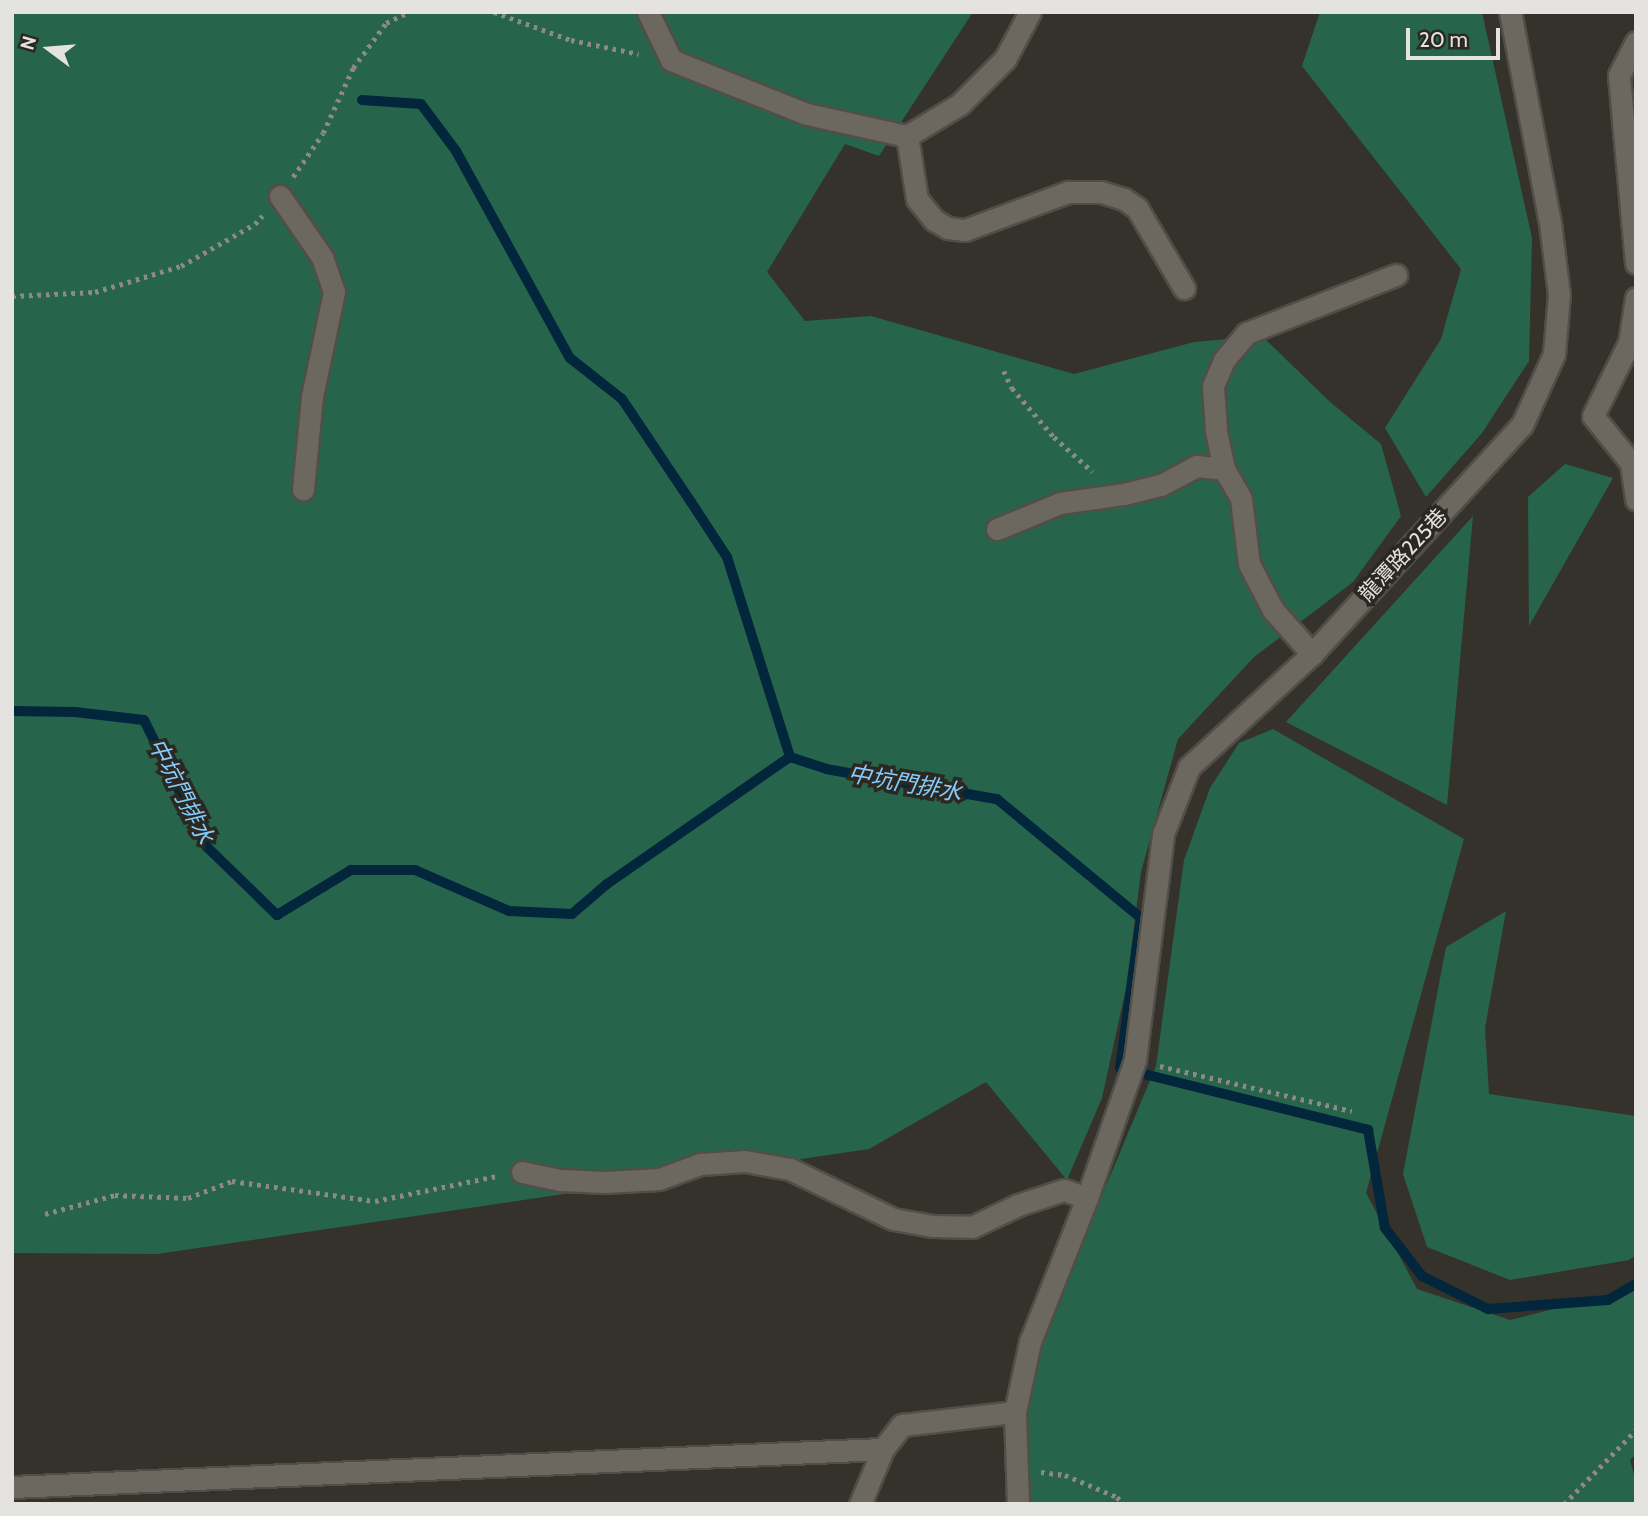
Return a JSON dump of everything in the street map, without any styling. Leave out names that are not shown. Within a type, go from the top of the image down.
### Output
[{"type":"street","points":[[648,12],[671,61],[807,114],[907,136],[960,104],[1005,59],[1030,12]]},
{"type":"street","name":"龍潭路225巷","points":[[1018,1504],[1016,1412],[1030,1342],[1087,1198],[1135,1060],[1163,834],[1189,767],[1312,654],[1522,425],[1554,354],[1559,295],[1550,223],[1510,12]]},
{"type":"street","points":[[1636,42],[1619,76],[1636,262]]},
{"type":"street","points":[[907,136],[916,199],[934,220],[948,228],[965,230],[1068,191],[1101,192],[1124,199],[1137,208],[1184,288]]},
{"type":"street","points":[[280,196],[322,257],[334,292],[312,396],[303,489]]},
{"type":"street","points":[[1312,654],[1273,610],[1249,564],[1242,531],[1241,499],[1224,469],[1216,430],[1213,386],[1224,360],[1247,333],[1396,275]]},
{"type":"street","points":[[1636,298],[1629,343],[1593,416],[1631,463],[1636,500]]},
{"type":"street","points":[[997,529],[1060,503],[1161,485],[1196,466],[1224,469]]},
{"type":"street","points":[[522,1172],[561,1180],[605,1182],[659,1178],[700,1164],[745,1161],[790,1170],[893,1219],[933,1226],[972,1227],[1018,1205],[1064,1190],[1087,1198]]},
{"type":"street","points":[[860,1504],[883,1449],[902,1426],[1016,1412]]},
{"type":"street","points":[[12,1487],[883,1449]]},
{"type":"path","points":[[12,296],[96,292],[181,266],[255,224],[280,196],[323,133],[353,68],[386,23],[409,12]]},
{"type":"path","points":[[494,12],[571,40],[671,61]]},
{"type":"path","points":[[1004,371],[1012,388],[1068,451],[1093,472],[1107,496]]},
{"type":"path","points":[[1135,1060],[1352,1111]]},
{"type":"path","points":[[45,1214],[114,1195],[188,1198],[232,1181],[375,1201],[522,1172]]},
{"type":"path","points":[[1563,1504],[1636,1430]]},
{"type":"path","points":[[1018,1468],[1065,1475],[1117,1497],[1124,1504]]},
{"type":"green space","points":[[12,12],[973,12],[879,156],[845,144],[767,272],[805,321],[871,316],[1074,374],[1194,342],[1262,336],[1329,401],[1381,444],[1401,516],[1353,582],[1254,657],[1178,739],[1141,872],[1126,988],[1102,1098],[1067,1180],[986,1082],[869,1149],[157,1254],[12,1253]]},
{"type":"green space","points":[[1320,12],[1482,12],[1532,238],[1529,361],[1482,433],[1426,497],[1385,428],[1441,339],[1461,269],[1302,66]]},
{"type":"green space","points":[[1565,464],[1613,478],[1529,626],[1528,497]]},
{"type":"green space","points":[[1473,516],[1447,805],[1286,722]]},
{"type":"green space","points":[[1273,729],[1464,839],[1366,1193],[1417,1289],[1510,1320],[1636,1288],[1636,1454],[1630,1460],[1636,1482],[1636,1504],[1016,1504],[1023,1363],[1070,1272],[1156,1066],[1184,860],[1210,788],[1239,743]]},
{"type":"green space","points":[[1506,911],[1485,1028],[1489,1094],[1636,1116],[1636,1255],[1629,1260],[1510,1280],[1427,1247],[1403,1174],[1446,947]]},
{"type":"waterway","points":[[362,100],[421,104],[456,151],[570,358],[622,399],[727,557],[790,757]]},
{"type":"waterway","name":"中坑門排水","points":[[12,711],[75,712],[144,720],[207,847],[277,915],[351,870],[415,870],[509,911],[572,914],[607,884],[790,757],[826,769],[997,799],[1141,918],[1120,1068],[1368,1130],[1385,1228],[1422,1276],[1488,1309],[1608,1300],[1636,1284]]}]
